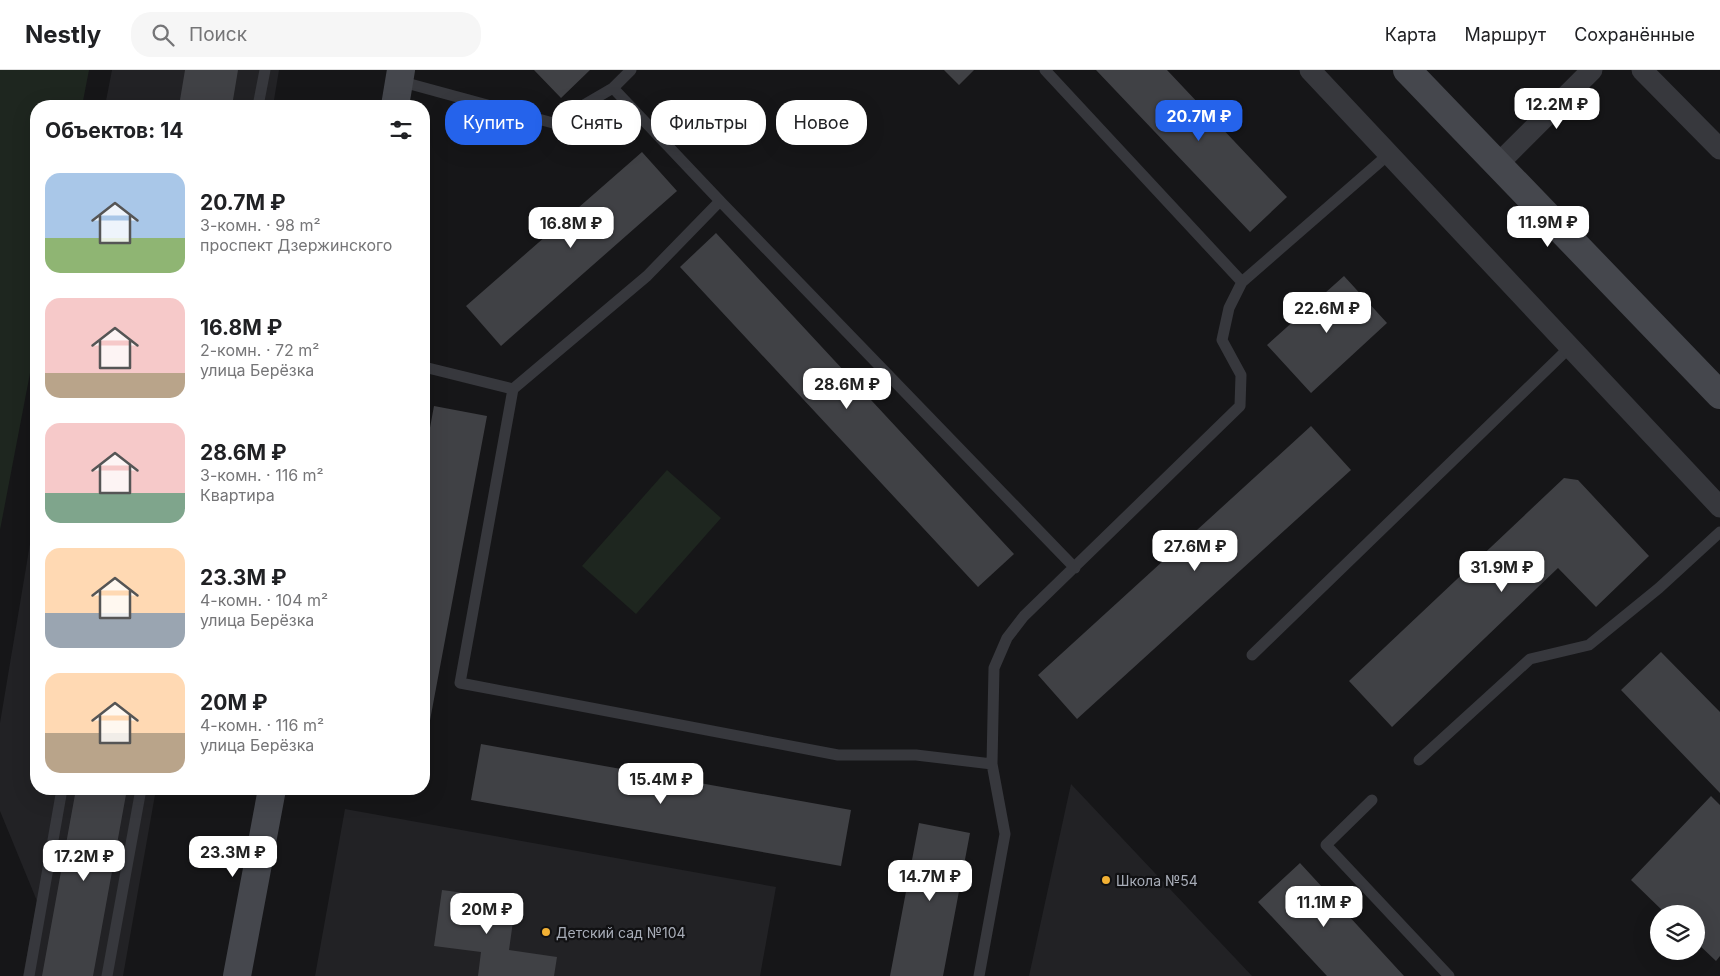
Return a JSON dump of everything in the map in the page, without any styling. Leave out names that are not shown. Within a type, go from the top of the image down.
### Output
[{"type":"main road","points":[[1407,70],[1720,395]]},
{"type":"main road","points":[[237,976],[271,795]]},
{"type":"street","points":[[1310,70],[1720,508]]},
{"type":"street","points":[[1497,165],[1592,70]]},
{"type":"street","points":[[1642,70],[1720,149]]},
{"type":"lane","points":[[259,100],[265,70]]},
{"type":"lane","points":[[398,86],[553,123],[612,88],[631,70]]},
{"type":"lane","points":[[1045,70],[1242,282]]},
{"type":"lane","points":[[612,88],[1075,568]]},
{"type":"lane","points":[[979,976],[1005,834],[992,764],[994,668],[1006,638],[1024,616],[1240,406],[1241,374],[1222,340],[1229,308],[1242,282],[1389,154]]},
{"type":"lane","points":[[720,201],[647,276],[513,389],[460,683],[838,755],[916,756],[992,764]]},
{"type":"lane","points":[[1252,655],[1569,348]]},
{"type":"lane","points":[[430,368],[513,389]]},
{"type":"lane","points":[[1418,760],[1530,659],[1589,645],[1659,588],[1720,532]]},
{"type":"lane","points":[[29,976],[61,795]]},
{"type":"lane","points":[[108,976],[140,795]]},
{"type":"lane","points":[[1372,800],[1326,845],[1449,976]]},
{"type":"shaded area","points":[[0,70],[89,70],[83,100],[30,100],[30,373],[0,530]]},
{"type":"shaded area","points":[[112,70],[279,70],[274,100],[106,100]]},
{"type":"shaded area","points":[[667,470],[721,518],[636,614],[582,566]]},
{"type":"shaded area","points":[[30,544],[30,795],[155,795],[123,976],[23,976],[37,901],[0,811],[0,723]]},
{"type":"shaded area","name":"Школа №54","points":[[1071,784],[1252,976],[1029,976]]},
{"type":"shaded area","name":"Детский сад №104","points":[[345,809],[776,887],[760,976],[315,976]]},
{"type":"building","points":[[185,70],[238,70],[233,100],[180,100]]},
{"type":"building","points":[[534,70],[590,70],[561,98]]},
{"type":"building","points":[[944,70],[974,70],[959,85]]},
{"type":"building","points":[[1096,70],[1167,70],[1287,197],[1250,232]]},
{"type":"building","points":[[642,152],[677,191],[501,346],[466,306]]},
{"type":"building","points":[[716,233],[1014,554],[978,587],[680,267]]},
{"type":"building","points":[[1344,276],[1387,323],[1311,393],[1267,345]]},
{"type":"building","points":[[434,406],[487,416],[430,720],[430,428]]},
{"type":"building","points":[[1311,426],[1351,470],[1077,719],[1038,675]]},
{"type":"building","points":[[1564,478],[1578,480],[1649,556],[1596,607],[1558,568],[1392,727],[1349,681]]},
{"type":"building","points":[[1661,652],[1720,712],[1720,793],[1621,690]]},
{"type":"building","points":[[481,744],[851,810],[841,866],[471,800]]},
{"type":"building","points":[[75,795],[126,795],[93,976],[42,976]]},
{"type":"building","points":[[1711,796],[1720,805],[1720,956],[1716,961],[1705,951],[1705,905],[1657,905],[1631,880]]},
{"type":"building","points":[[919,823],[970,833],[943,976],[890,976]]},
{"type":"building","points":[[1300,863],[1404,976],[1327,976],[1258,902]]},
{"type":"building","points":[[442,890],[516,900],[509,950],[557,957],[554,976],[478,976],[481,952],[434,946]]},
{"type":"place","name":"Школа №54","points":[[1106,880]]},
{"type":"place","name":"Детский сад №104","points":[[546,932]]}]
